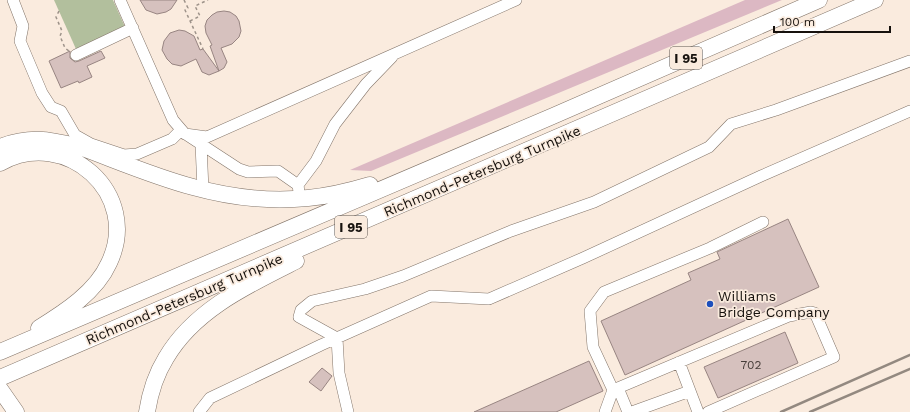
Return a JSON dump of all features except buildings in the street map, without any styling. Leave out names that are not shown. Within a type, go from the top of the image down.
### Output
[{"type":"highway","name":"Richmond-Petersburg Turnpike","points":[[0,352],[450,160],[819,0]]},
{"type":"highway","name":"Richmond-Petersburg Turnpike","points":[[0,378],[875,0]]},
{"type":"highway","points":[[0,147],[29,139],[44,140],[80,147],[175,182],[203,190],[250,198],[299,192],[327,195],[389,180],[450,160]]},
{"type":"highway","points":[[0,163],[14,156],[43,153],[63,157],[85,167],[100,180],[114,209],[116,221],[115,246],[109,264],[92,288],[54,318],[27,335],[0,349]]},
{"type":"highway","points":[[147,412],[153,386],[166,358],[184,334],[207,312],[250,284],[350,235],[421,197]]},
{"type":"highway","points":[[2,397],[4,412]]},
{"type":"highway","points":[[2,397],[16,412]]},
{"type":"lane","points":[[13,0],[23,26],[20,41],[42,93],[51,107],[61,111],[75,135],[91,144],[124,155],[137,154],[172,139],[183,132],[207,137],[516,0]]},
{"type":"lane","points":[[120,0],[174,120],[183,132],[239,169],[248,172],[278,172],[299,192],[334,124],[366,84],[396,53]]},
{"type":"lane","points":[[76,54],[133,28]]},
{"type":"lane","points":[[337,338],[299,317],[301,310],[312,301],[365,289],[403,276],[511,231],[594,202],[709,147],[731,124],[776,110],[910,61]]},
{"type":"lane","points":[[199,412],[210,398],[271,368],[431,296],[488,299],[583,258],[761,176],[910,111]]},
{"type":"lane","points":[[200,144],[203,190]]},
{"type":"lane","points":[[628,412],[593,346],[590,311],[604,292],[710,248],[763,222]]},
{"type":"lane","points":[[605,412],[615,389],[789,316],[811,312],[815,313],[834,357],[708,412]]},
{"type":"lane","points":[[337,338],[339,373],[348,412]]},
{"type":"lane","points":[[679,362],[698,412]]},
{"type":"lane","points":[[632,412],[690,391]]},
{"type":"path","points":[[184,0],[188,8],[185,10],[203,49]]},
{"type":"path","points":[[190,21],[200,16],[195,6],[208,0]]},
{"type":"path","points":[[59,11],[56,17],[62,31],[60,36],[65,48],[76,54]]},
{"type":"shaded area","points":[[54,0],[113,0],[125,27],[76,49]]},
{"type":"shaded area","points":[[745,0],[782,0],[371,171],[350,170]]},
{"type":"railway","points":[[781,412],[910,355]]},
{"type":"railway","points":[[810,412],[910,369]]},
{"type":"place","name":"Williams Bridge Company","points":[[710,304]]}]
